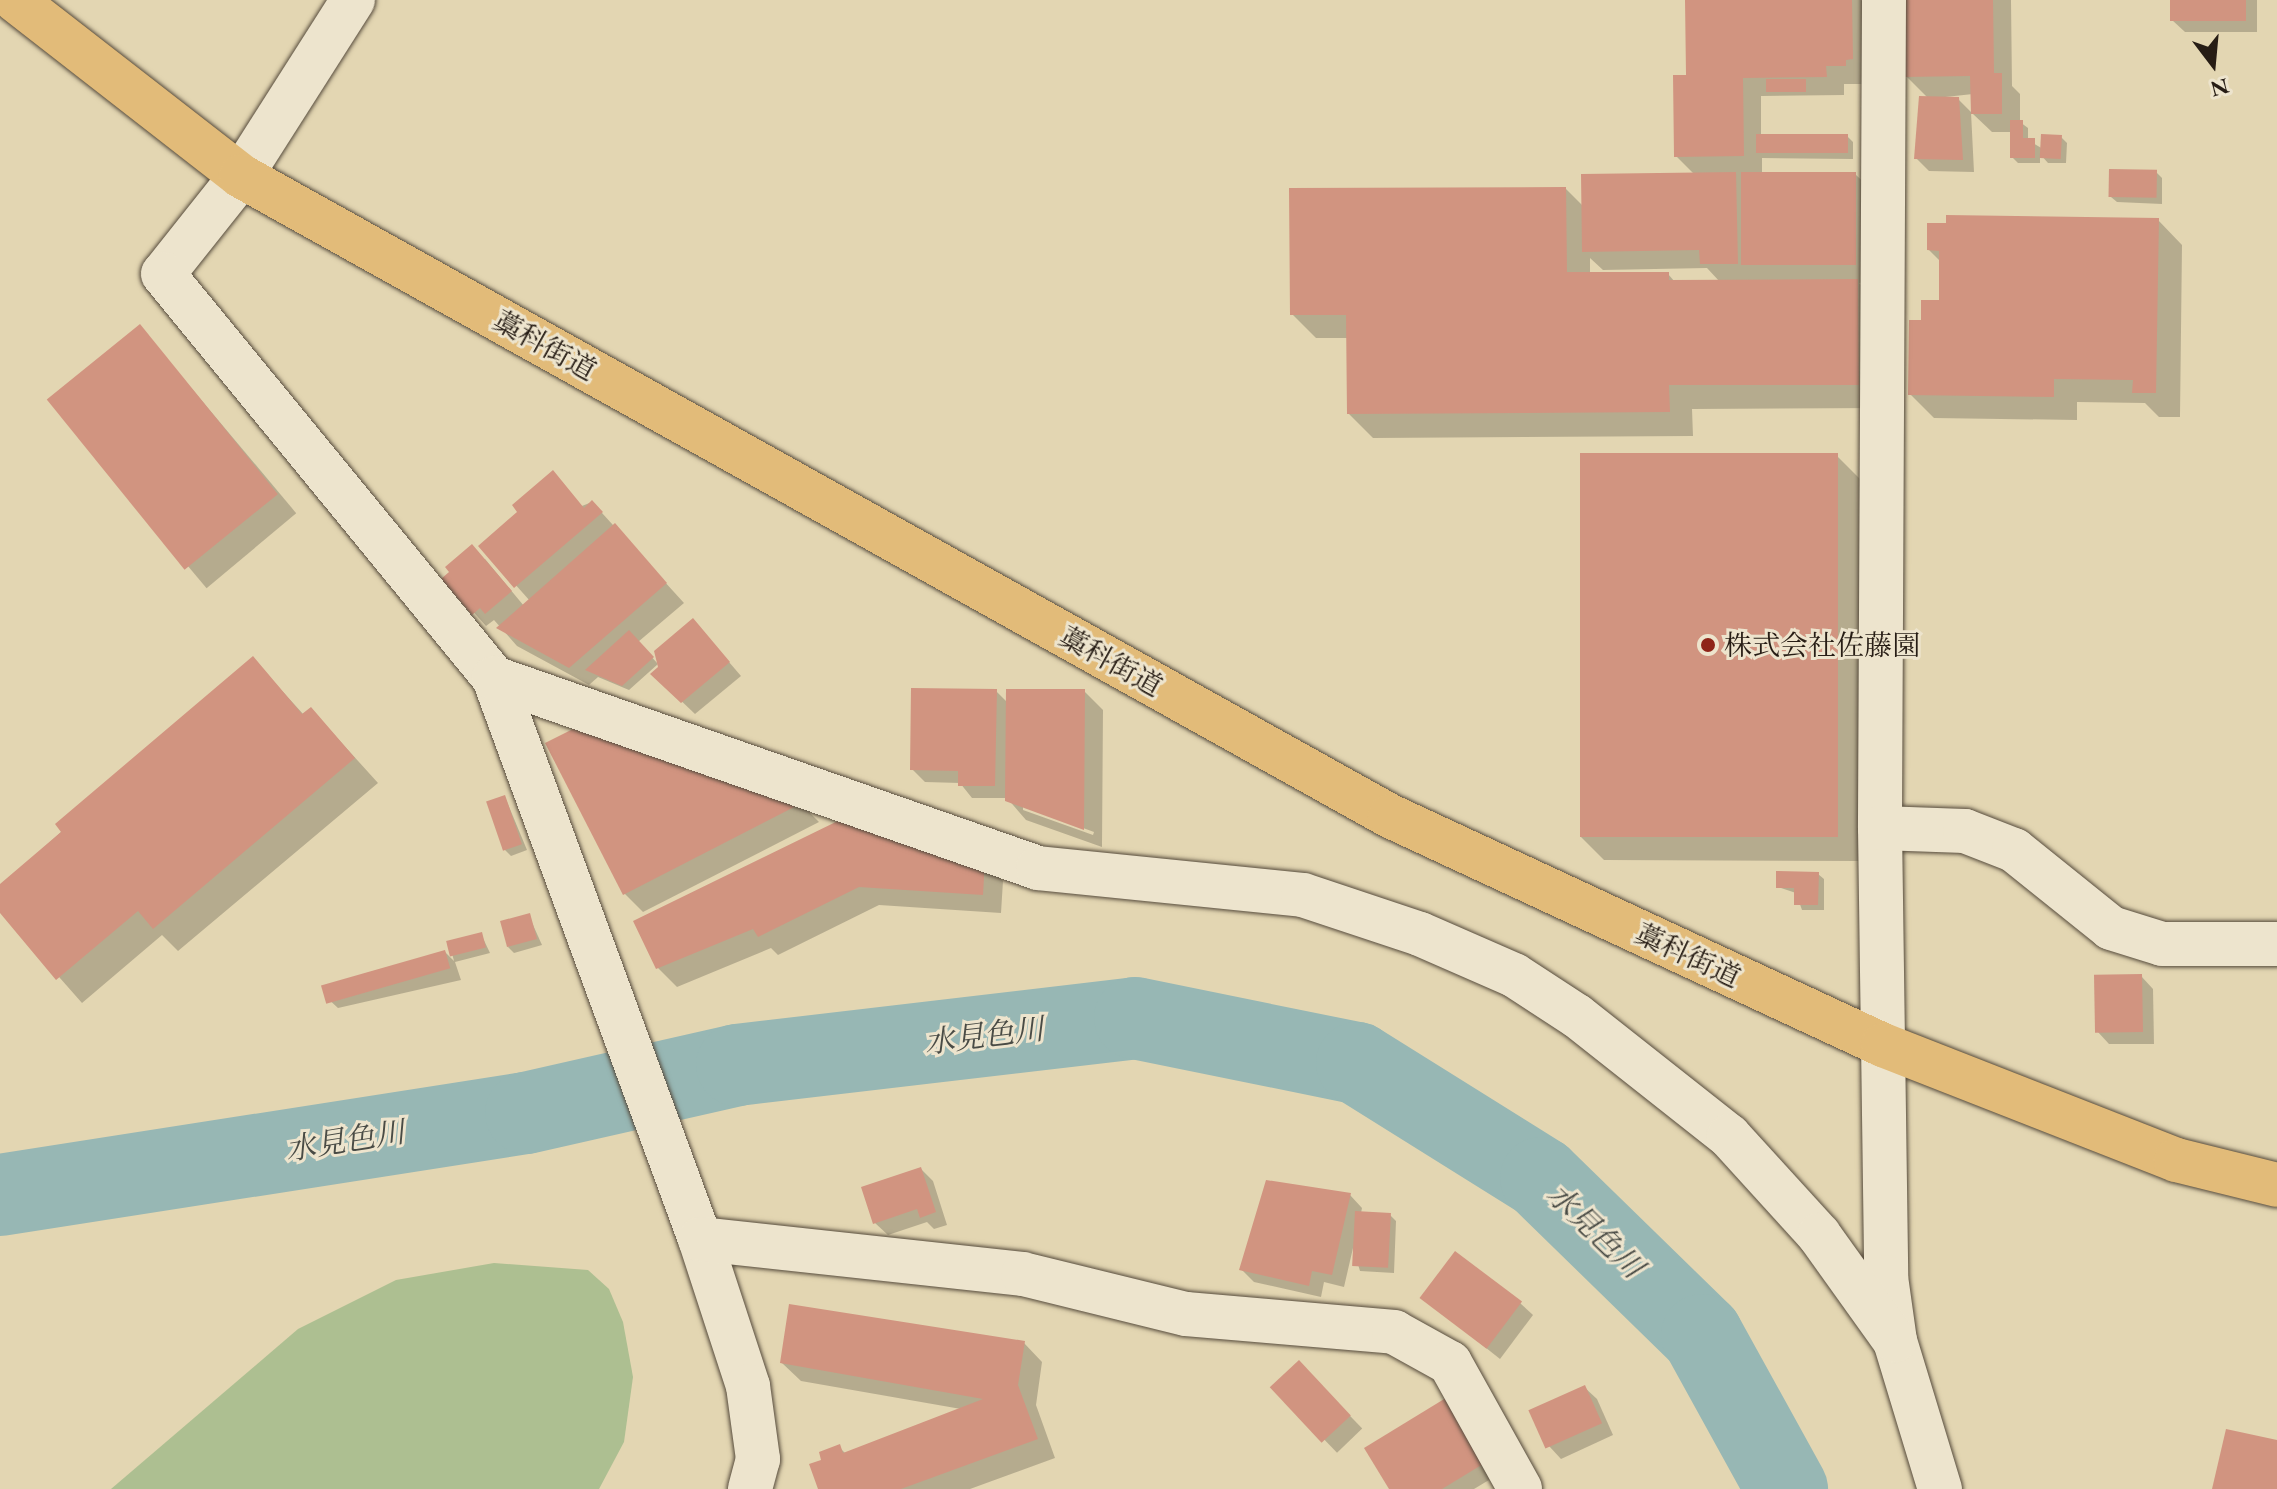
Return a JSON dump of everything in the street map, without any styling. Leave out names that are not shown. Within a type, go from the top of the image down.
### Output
[{"type":"highway","name":"藁科街道","points":[[15,0],[241,176],[1390,816],[1883,1045],[2176,1160],[2277,1185]]},
{"type":"street","points":[[353,0],[241,176],[163,274],[494,678],[679,1189],[700,1239],[748,1386],[758,1459],[750,1489]]},
{"type":"street","points":[[1884,0],[1880,828],[1886,1277],[1895,1341],[1940,1489]]},
{"type":"street","points":[[494,678],[1038,868],[1303,895],[1420,934],[1514,975],[1577,1016],[1729,1136],[1819,1235],[1895,1341]]},
{"type":"street","points":[[1880,828],[1965,831],[2014,850],[2111,928],[2162,944],[2277,944]]},
{"type":"street","points":[[700,1239],[1023,1274],[1186,1314],[1394,1332],[1450,1363],[1520,1489]]},
{"type":"green space","points":[[494,1263],[588,1270],[609,1289],[623,1322],[633,1377],[624,1442],[599,1489],[111,1489],[298,1329],[396,1280]]},
{"type":"building","points":[[1685,0],[1852,0],[1853,59],[1846,60],[1846,66],[1826,66],[1827,77],[1743,78],[1744,156],[1674,157],[1673,75],[1686,75]]},
{"type":"building","points":[[1903,0],[1993,0],[1994,73],[2002,73],[2002,114],[1971,114],[1970,76],[1904,77]]},
{"type":"building","points":[[2170,0],[2246,0],[2246,21],[2170,21]]},
{"type":"building","points":[[1766,79],[1806,79],[1806,92],[1766,92]]},
{"type":"building","points":[[1919,96],[1959,97],[1963,160],[1914,159]]},
{"type":"building","points":[[2010,120],[2023,120],[2023,138],[2035,138],[2035,158],[2010,158]]},
{"type":"building","points":[[1756,134],[1848,134],[1848,153],[1756,153]]},
{"type":"building","points":[[2041,134],[2062,135],[2061,159],[2040,158]]},
{"type":"building","points":[[2109,169],[2157,170],[2157,198],[2109,197]]},
{"type":"building","points":[[1736,172],[1738,264],[1700,264],[1699,250],[1582,252],[1581,174]]},
{"type":"building","points":[[1741,172],[1856,172],[1856,265],[1741,265]]},
{"type":"building","points":[[1566,187],[1567,272],[1669,272],[1669,280],[1858,279],[1859,385],[1669,385],[1670,412],[1347,414],[1346,315],[1290,315],[1289,188]]},
{"type":"building","points":[[1946,215],[2159,218],[2156,393],[2132,393],[2133,380],[2054,379],[2054,397],[1908,395],[1909,320],[1921,320],[1921,300],[1939,300],[1939,251],[1927,250],[1927,223],[1946,223]]},
{"type":"building","points":[[140,324],[278,494],[185,570],[47,400]]},
{"type":"building","name":"株式会社佐藤園","points":[[1580,453],[1838,453],[1838,837],[1580,837]]},
{"type":"building","points":[[553,470],[584,508],[592,500],[603,512],[514,588],[478,546],[517,512],[512,505]]},
{"type":"building","points":[[615,523],[667,583],[569,668],[496,628]]},
{"type":"building","points":[[472,544],[512,591],[485,614],[480,608],[472,615],[441,579],[449,572],[445,567]]},
{"type":"building","points":[[693,618],[730,662],[681,703],[650,674],[658,667],[654,651]]},
{"type":"building","points":[[629,630],[654,657],[622,686],[585,670]]},
{"type":"building","points":[[253,656],[302,714],[311,707],[355,758],[153,929],[138,911],[56,980],[0,913],[0,884],[61,832],[55,824]]},
{"type":"building","points":[[911,688],[997,689],[995,786],[958,786],[958,771],[910,770]]},
{"type":"building","points":[[1006,689],[1085,689],[1084,830],[1005,801]]},
{"type":"building","points":[[573,729],[802,803],[623,895],[545,743]]},
{"type":"building","points":[[505,795],[522,844],[503,851],[486,802]]},
{"type":"building","points":[[848,816],[985,860],[983,895],[859,887],[758,937],[753,929],[656,969],[633,921]]},
{"type":"building","points":[[1776,871],[1819,872],[1818,905],[1794,905],[1794,888],[1776,888]]},
{"type":"building","points":[[530,913],[537,939],[507,947],[500,921]]},
{"type":"building","points":[[482,932],[486,948],[450,956],[446,941]]},
{"type":"building","points":[[445,950],[450,968],[326,1004],[321,986]]},
{"type":"building","points":[[2142,974],[2143,1032],[2095,1033],[2094,975]]},
{"type":"building","points":[[921,1167],[936,1212],[920,1218],[917,1209],[873,1224],[861,1187]]},
{"type":"building","points":[[1266,1180],[1351,1193],[1332,1275],[1312,1271],[1309,1286],[1239,1270]]},
{"type":"building","points":[[1355,1211],[1391,1213],[1388,1268],[1352,1266]]},
{"type":"building","points":[[1455,1251],[1522,1302],[1487,1349],[1419,1298]]},
{"type":"building","points":[[789,1304],[1025,1341],[1018,1385],[1038,1439],[901,1489],[818,1489],[809,1464],[821,1460],[819,1452],[840,1444],[843,1453],[983,1399],[780,1363]]},
{"type":"building","points":[[1299,1360],[1351,1416],[1322,1443],[1270,1387]]},
{"type":"building","points":[[1585,1385],[1602,1423],[1545,1449],[1528,1410]]},
{"type":"building","points":[[1454,1393],[1493,1458],[1442,1489],[1389,1489],[1364,1448]]},
{"type":"building","points":[[2226,1429],[2277,1440],[2277,1489],[2212,1489]]},
{"type":"waterway","name":"水見色川","points":[[0,1195],[526,1113],[737,1065],[1135,1018],[1357,1063],[1541,1178],[1702,1335],[1787,1489]]},
{"type":"place","name":"株式会社佐藤園","points":[[1708,645]]}]
